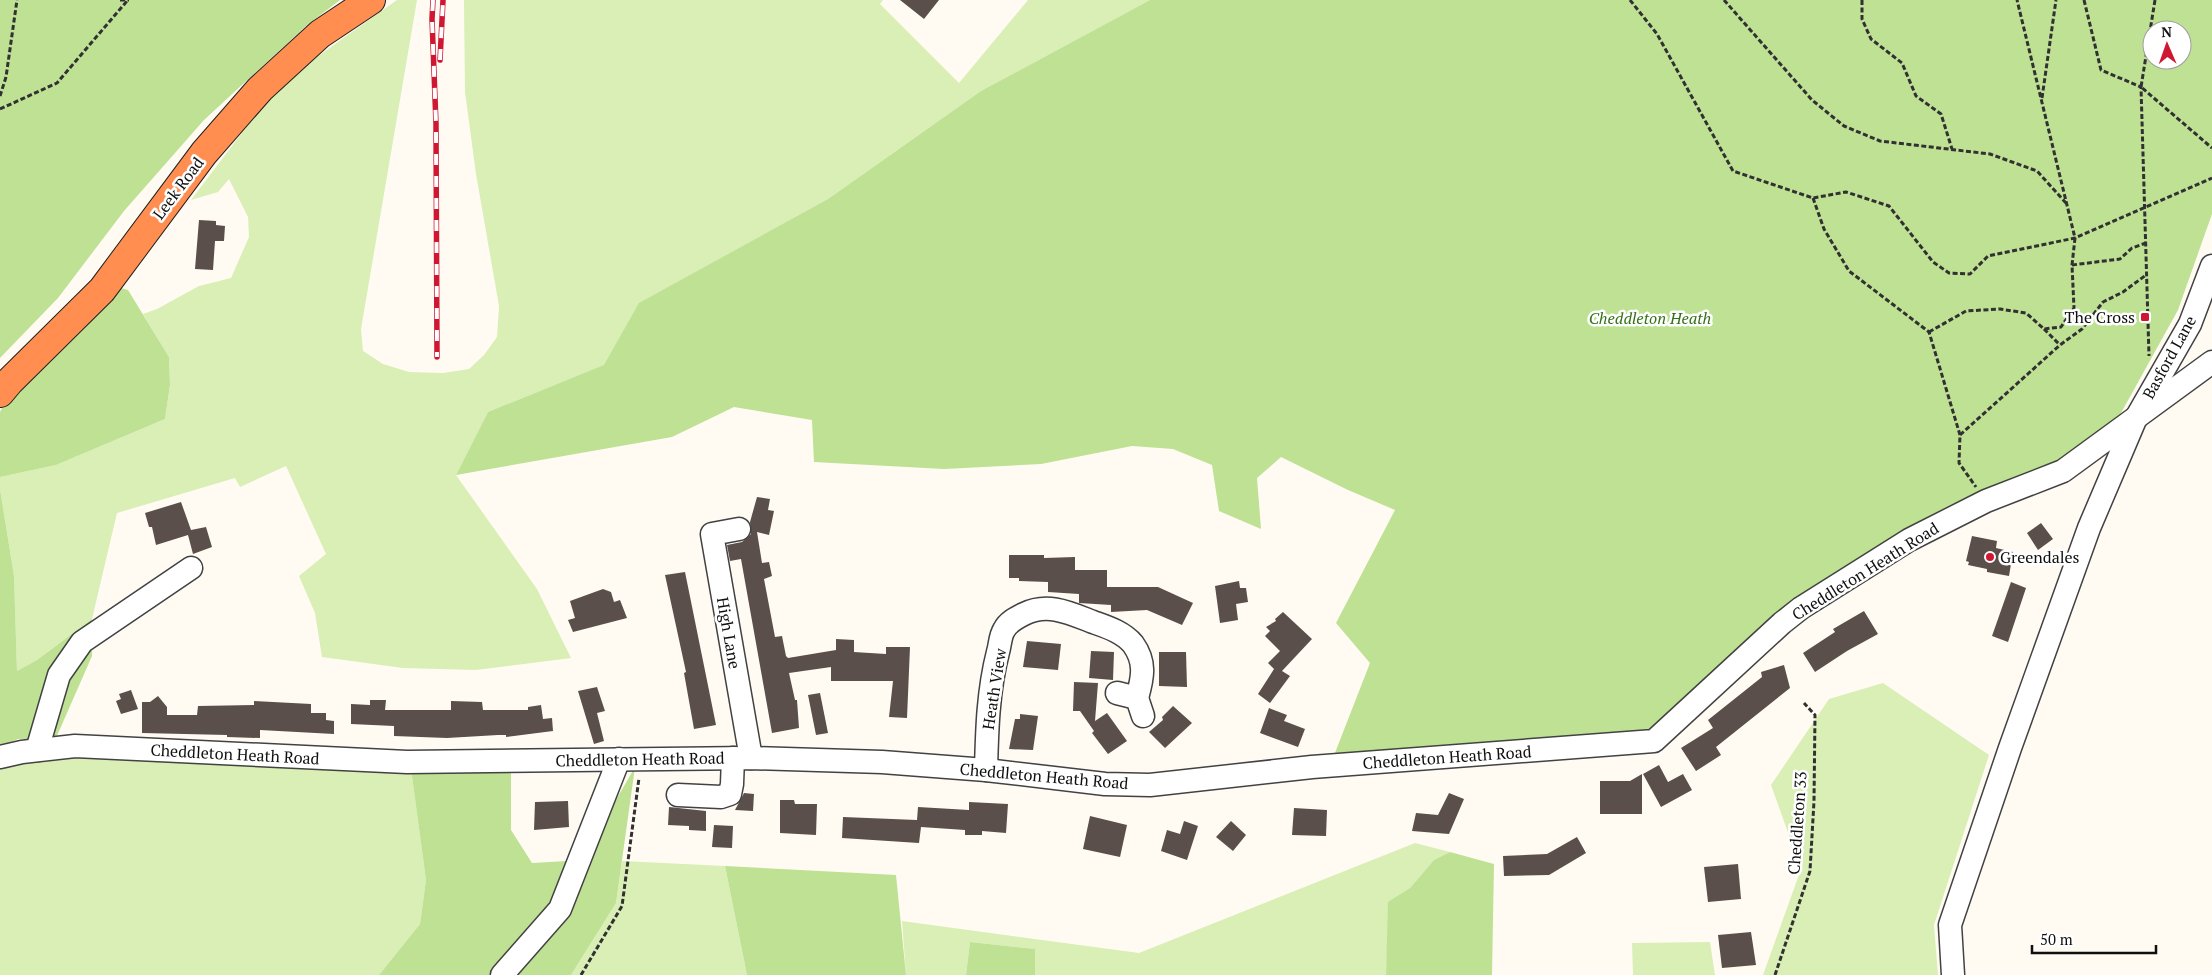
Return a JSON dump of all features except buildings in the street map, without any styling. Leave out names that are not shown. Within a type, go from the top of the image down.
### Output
[{"type":"highway","name":"Leek Road","points":[[0,393],[102,290],[204,153],[260,89],[320,34],[371,0]]},
{"type":"street","name":"Basford Lane","points":[[1953,975],[1950,925],[2006,757],[2089,528],[2135,420],[2190,324],[2212,266]]},
{"type":"street","name":"Cheddleton Heath Road","points":[[0,756],[75,746],[406,762],[742,758],[882,762],[986,770],[1105,784],[1150,785],[1312,767],[1654,741],[1800,608],[1909,540],[1986,501],[2062,471],[2135,420],[2212,362]]},
{"type":"street","name":"High Lane","points":[[739,529],[712,534],[742,758]]},
{"type":"street","points":[[37,750],[59,675],[82,642],[192,568]]},
{"type":"street","name":"Heath View","points":[[986,770],[987,716],[995,665],[1003,631],[1014,619],[1022,614],[1031,610],[1046,608],[1060,610],[1117,631],[1132,642],[1139,656],[1144,674],[1132,702]]},
{"type":"street","points":[[678,795],[721,797],[730,794],[742,758]]},
{"type":"street","points":[[502,975],[560,910],[630,759]]},
{"type":"path","points":[[0,96],[6,77],[16,0]]},
{"type":"path","points":[[120,0],[128,0]]},
{"type":"path","points":[[0,109],[57,83],[128,0]]},
{"type":"path","points":[[1630,0],[1657,34],[1733,170],[1813,198],[1846,192],[1889,206],[1933,262],[1949,273],[1970,274],[1988,256],[2075,238],[2212,178]]},
{"type":"path","points":[[1724,0],[1812,100],[1844,126],[1880,141],[1990,154],[2037,171],[2067,204]]},
{"type":"path","points":[[1862,0],[1862,18],[1872,39],[1902,63],[1916,96],[1941,114],[1952,149]]},
{"type":"path","points":[[2017,0],[2075,238],[2072,265],[2074,308],[2060,328],[2044,329]]},
{"type":"path","points":[[2042,102],[2056,0]]},
{"type":"path","points":[[2084,0],[2101,70],[2141,87],[2212,148]]},
{"type":"path","points":[[2150,393],[2141,87],[2155,0]]},
{"type":"path","points":[[1813,198],[1824,229],[1849,271],[1929,332],[1960,435],[1959,463],[1986,501]]},
{"type":"path","points":[[2072,265],[2120,259],[2132,248],[2146,244]]},
{"type":"path","points":[[1960,435],[2060,345],[2082,329],[2103,302],[2123,292],[2146,275]]},
{"type":"path","points":[[1929,332],[1966,311],[2000,309],[2026,313],[2060,345]]},
{"type":"path","name":"Cheddleton 33","points":[[1775,975],[1810,871],[1814,801],[1815,715],[1804,703]]},
{"type":"path","points":[[581,975],[622,906],[630,759]]},
{"type":"green space","points":[[0,0],[340,0],[306,26],[204,120],[124,211],[58,298],[0,358]]},
{"type":"green space","points":[[397,0],[417,0],[361,329],[363,351],[383,364],[409,372],[443,373],[469,369],[484,355],[497,337],[499,306],[476,174],[465,92],[464,0],[883,0],[880,4],[959,83],[1028,0],[1150,0],[981,91],[828,199],[640,303],[605,365],[488,412],[456,475],[537,589],[571,658],[476,670],[403,668],[322,657],[315,613],[299,576],[326,554],[286,466],[240,487],[235,478],[117,513],[92,619],[37,660],[17,671],[14,576],[0,489],[0,477],[56,465],[165,419],[170,385],[169,357],[143,314],[157,309],[199,286],[231,278],[249,237],[248,217],[229,179],[218,192],[191,200],[257,113],[290,76]]},
{"type":"green space","name":"Cheddleton Heath","points":[[1150,0],[2212,0],[2212,214],[2178,310],[2121,413],[2059,464],[1911,531],[1649,734],[1333,758],[1370,663],[1336,623],[1395,510],[1348,490],[1281,457],[1257,478],[1261,529],[1219,511],[1212,465],[1173,449],[1132,446],[1041,464],[944,469],[814,462],[812,420],[734,407],[672,437],[456,475],[488,412],[604,365],[639,303],[828,199],[981,91]]},
{"type":"green space","points":[[114,286],[128,290],[169,357],[170,385],[165,419],[56,465],[0,477],[0,412],[3,406]]},
{"type":"green space","points":[[0,489],[14,576],[17,671],[37,660],[92,619],[92,656],[56,738],[18,739],[0,747]]},
{"type":"green space","points":[[1883,683],[1989,755],[1934,925],[1938,975],[1763,975],[1801,869],[1771,785],[1829,699]]},
{"type":"green space","points":[[38,754],[411,769],[426,880],[420,924],[379,975],[0,975],[0,766]]},
{"type":"green space","points":[[635,767],[616,903],[571,975],[379,975],[420,924],[426,880],[411,769],[511,773],[511,830],[532,863],[567,861],[602,824]]},
{"type":"green space","points":[[1415,843],[1450,852],[1434,860],[1410,888],[1389,902],[1386,975],[1035,975],[1034,949],[970,942],[966,975],[906,975],[902,921],[1139,953]]},
{"type":"green space","points":[[1450,852],[1494,864],[1492,975],[1386,975],[1388,902],[1410,888],[1434,860]]},
{"type":"green space","points":[[622,861],[725,866],[747,975],[571,975],[616,903]]},
{"type":"green space","points":[[725,866],[896,875],[906,975],[747,975]]},
{"type":"green space","points":[[970,942],[1035,949],[1035,975],[966,975]]},
{"type":"green space","points":[[1710,942],[1715,975],[1633,975],[1632,943]]},
{"type":"railway","points":[[433,0],[436,124],[437,357]]},
{"type":"railway","points":[[440,60],[443,0]]},
{"type":"place","name":"The Cross","points":[[2145,317]]},
{"type":"place","name":"Greendales","points":[[1990,557]]}]
